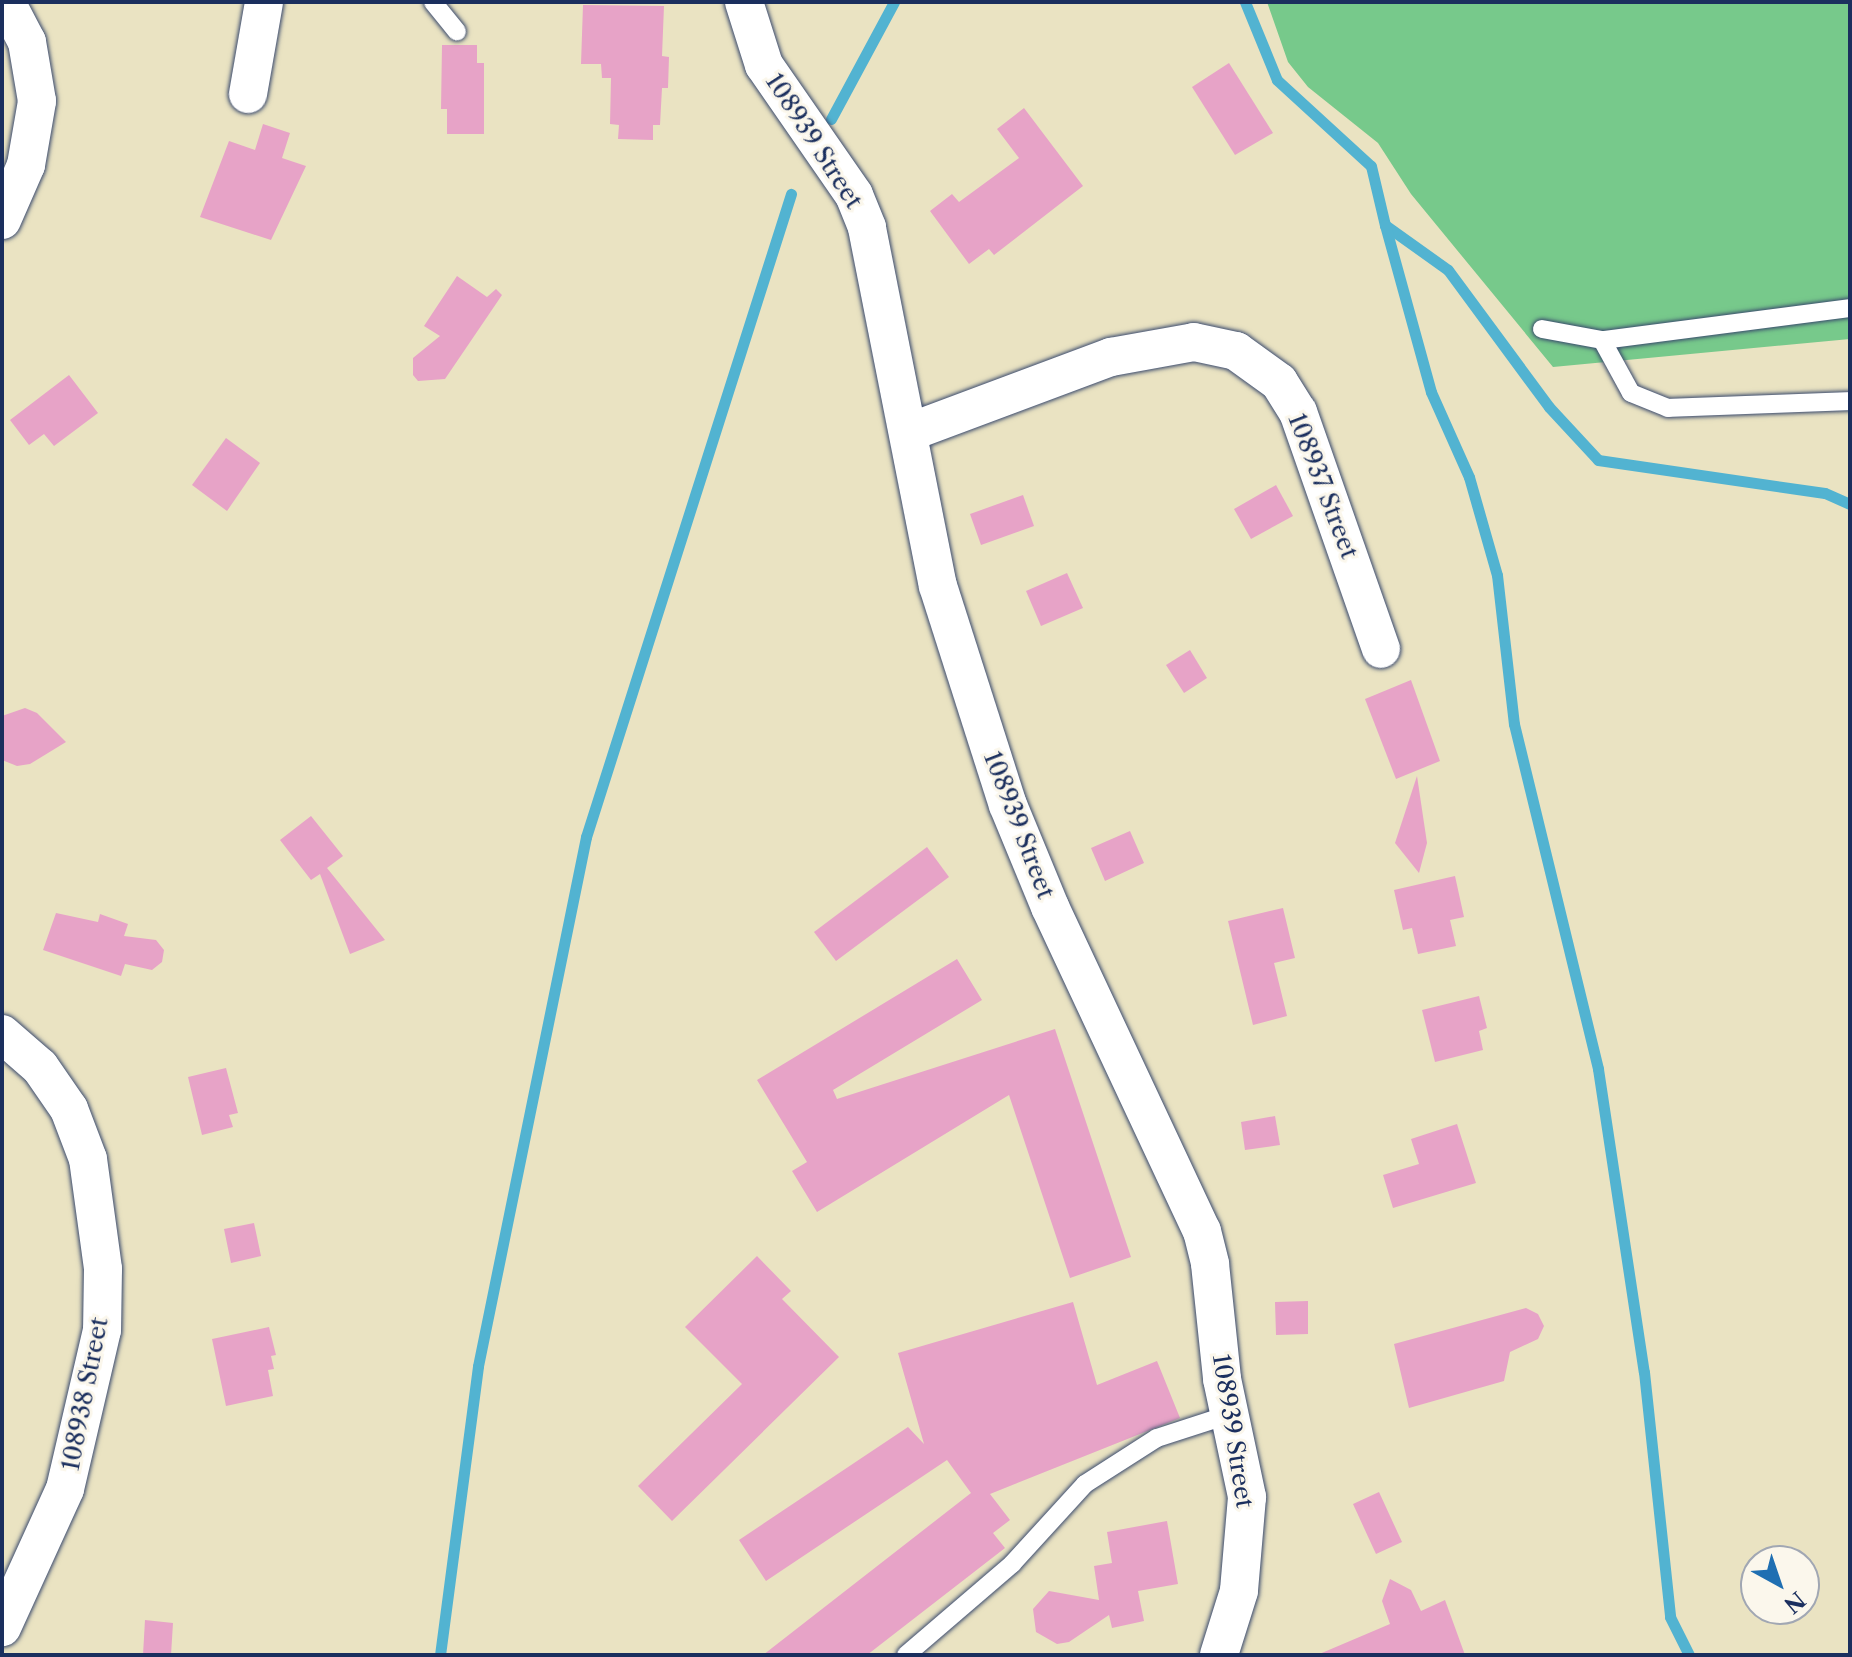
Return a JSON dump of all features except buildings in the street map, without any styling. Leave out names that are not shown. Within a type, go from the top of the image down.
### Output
[{"type":"street","points":[[2,220],[26,165],[37,101],[27,42],[6,2]]},
{"type":"street","points":[[248,94],[264,2]]},
{"type":"street","name":"108939 Street","points":[[744,2],[764,65],[854,195],[867,228],[910,432],[938,586],[1008,805],[1050,907],[1202,1231],[1243,1473],[1247,1531],[1239,1591],[1219,1655]]},
{"type":"street","name":"108937 Street","points":[[910,432],[1111,357],[1194,342],[1236,351],[1279,382],[1298,412],[1381,649]]},
{"type":"street","name":"108938 Street","points":[[2,1034],[40,1067],[69,1109],[88,1159],[103,1269],[102,1330],[65,1489],[2,1627]]},
{"type":"lane","points":[[433,2],[457,32]]},
{"type":"lane","points":[[1542,329],[1602,340],[1850,308]]},
{"type":"lane","points":[[1602,340],[1631,393],[1668,408],[1850,401]]},
{"type":"lane","points":[[906,1655],[1012,1564],[1085,1484],[1157,1438],[1231,1414]]},
{"type":"green space","points":[[1267,2],[1850,2],[1850,339],[1553,367],[1411,194],[1378,143],[1308,87],[1288,62]]},
{"type":"waterway","points":[[831,119],[894,2]]},
{"type":"waterway","points":[[1245,2],[1277,80],[1371,166],[1385,225],[1448,270],[1549,407],[1598,460],[1825,493],[1850,504]]},
{"type":"waterway","points":[[440,1655],[478,1366],[586,837],[791,194]]},
{"type":"waterway","points":[[1385,225],[1431,392],[1469,477],[1497,575],[1514,724],[1598,1069],[1644,1372],[1670,1617],[1689,1655]]}]
